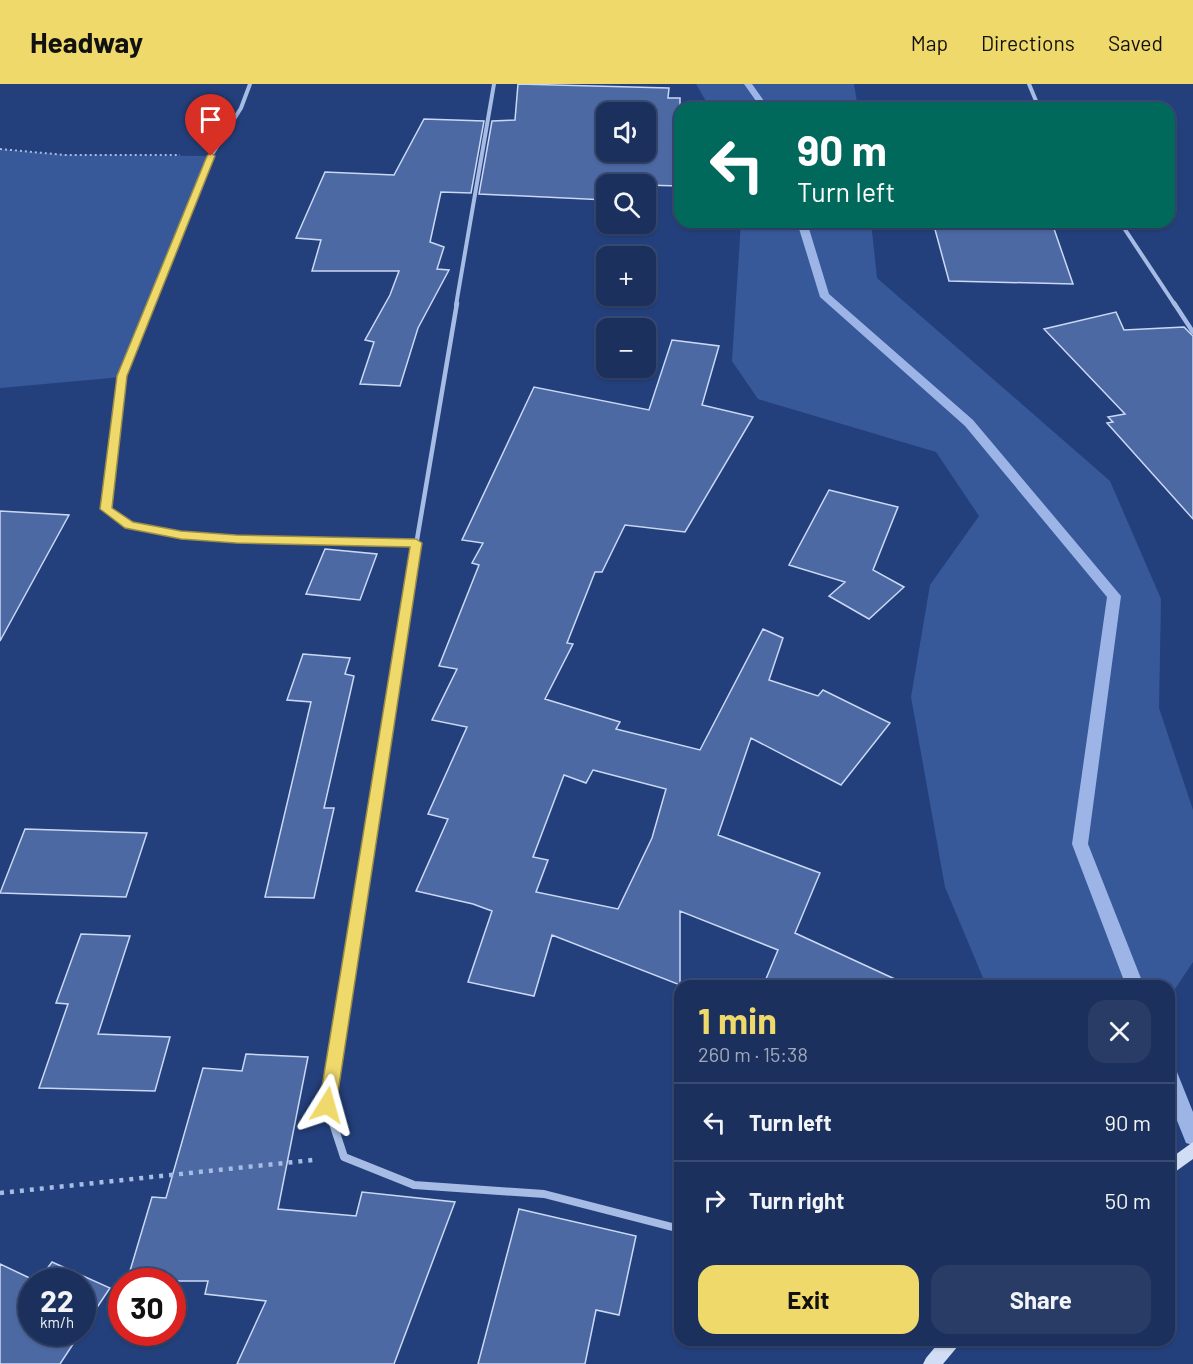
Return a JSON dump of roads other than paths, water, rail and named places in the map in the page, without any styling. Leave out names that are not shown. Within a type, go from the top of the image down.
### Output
[{"type":"main road","points":[[1175,1164],[1193,1149]]},
{"type":"main road","points":[[932,1364],[947,1346]]},
{"type":"street","points":[[250,84],[241,108],[211,156],[122,376],[106,509],[130,526],[181,535],[236,539],[416,543]]},
{"type":"street","points":[[494,84],[416,543],[327,1105],[344,1157],[414,1185],[544,1194],[674,1227]]},
{"type":"street","points":[[1029,84],[1036,102]]},
{"type":"street","points":[[1124,228],[1193,332]]},
{"type":"waterway","points":[[748,84],[761,102]]},
{"type":"waterway","points":[[804,228],[824,295],[969,423],[1114,596],[1080,844],[1133,980]]},
{"type":"waterway","points":[[1175,1091],[1193,1136]]}]
